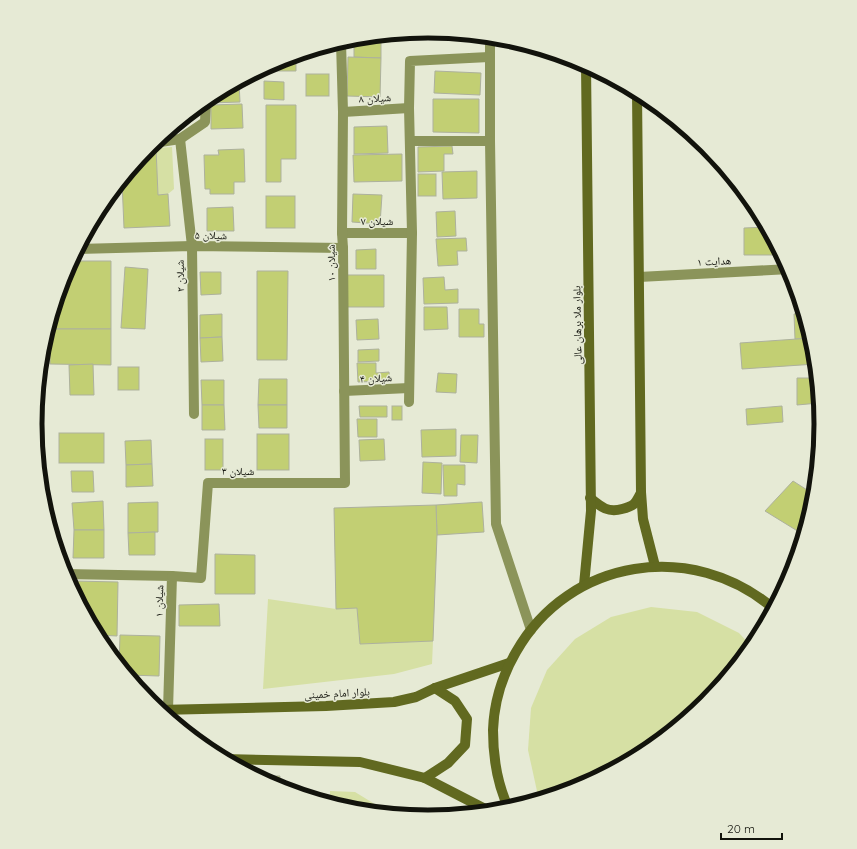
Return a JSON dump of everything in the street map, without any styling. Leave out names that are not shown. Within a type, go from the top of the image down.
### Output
[{"type":"main road","name":"بلوار ملا برهان عالی","points":[[584,585],[591,511],[586,72]]},
{"type":"main road","points":[[638,100],[641,492],[643,519],[655,566]]},
{"type":"main road","points":[[590,498],[599,506],[608,510],[618,510],[628,508],[635,503],[641,492]]},
{"type":"main road","points":[[506,804],[496,773],[493,745],[494,717],[499,689],[509,663],[523,639],[540,618],[561,600],[584,585],[607,575],[631,569],[655,566],[680,567],[703,571],[724,578],[745,588],[770,605]]},
{"type":"main road","name":"بلوار امام خمینی","points":[[168,710],[326,706],[394,702],[416,697],[435,688],[509,663]]},
{"type":"main road","points":[[425,778],[448,763],[465,745],[467,719],[455,701],[435,688]]},
{"type":"main road","points":[[236,759],[360,762],[425,778],[482,807]]},
{"type":"street","points":[[490,43],[496,524],[531,630]]},
{"type":"street","name":"شیلان ۱۰","points":[[341,48],[343,112],[342,233],[345,483]]},
{"type":"street","points":[[409,402],[412,233],[409,108],[410,61],[489,57]]},
{"type":"street","name":"شیلان ۸","points":[[343,112],[409,108]]},
{"type":"street","points":[[166,141],[180,139],[205,122],[206,109]]},
{"type":"street","name":"شیلان ۲","points":[[180,139],[192,246],[194,414]]},
{"type":"street","points":[[410,141],[490,141]]},
{"type":"street","name":"شیلان ۷","points":[[342,233],[412,233]]},
{"type":"street","name":"شیلان ۵","points":[[85,249],[192,246],[343,248]]},
{"type":"street","name":"هدایت ۱","points":[[639,277],[782,269]]},
{"type":"street","name":"شیلان ۴","points":[[344,391],[409,388]]},
{"type":"street","name":"شیلان ۳","points":[[172,576],[201,578],[208,483],[345,483]]},
{"type":"street","name":"شیلان ۱","points":[[72,574],[172,576],[164,706]]},
{"type":"green space","points":[[172,147],[174,189],[168,194],[158,195],[156,150],[159,148]]},
{"type":"green space","points":[[268,599],[336,609],[357,608],[360,644],[433,641],[432,664],[394,674],[263,689]]},
{"type":"green space","points":[[651,607],[697,612],[739,633],[748,642],[735,660],[702,698],[664,731],[622,759],[599,771],[576,782],[539,795],[537,791],[528,750],[531,708],[547,670],[575,639],[611,617]]},
{"type":"green space","points":[[330,791],[355,792],[382,808],[353,804],[330,798]]},
{"type":"building","points":[[381,41],[381,58],[354,57],[354,45]]},
{"type":"building","points":[[348,57],[381,58],[380,97],[347,96]]},
{"type":"building","points":[[296,62],[296,71],[273,71]]},
{"type":"building","points":[[435,71],[481,73],[480,95],[434,93]]},
{"type":"building","points":[[306,74],[329,74],[329,96],[306,96]]},
{"type":"building","points":[[264,81],[284,82],[284,100],[264,99]]},
{"type":"building","points":[[239,88],[240,102],[214,103]]},
{"type":"building","points":[[433,99],[479,99],[479,133],[433,132]]},
{"type":"building","points":[[242,104],[243,128],[211,129],[211,105]]},
{"type":"building","points":[[266,105],[296,105],[296,159],[281,159],[281,182],[266,182]]},
{"type":"building","points":[[387,126],[388,153],[354,154],[354,127]]},
{"type":"building","points":[[452,146],[453,154],[444,154],[444,171],[418,172],[418,147]]},
{"type":"building","points":[[244,149],[245,182],[234,182],[234,194],[210,194],[210,189],[205,189],[204,155],[219,155],[218,150]]},
{"type":"building","points":[[156,150],[158,195],[168,194],[170,226],[124,228],[122,189]]},
{"type":"building","points":[[402,154],[402,181],[354,182],[353,155]]},
{"type":"building","points":[[477,171],[477,198],[443,199],[442,172]]},
{"type":"building","points":[[418,174],[436,174],[436,196],[418,196]]},
{"type":"building","points":[[353,194],[382,195],[380,224],[352,222]]},
{"type":"building","points":[[266,196],[295,196],[295,228],[266,228]]},
{"type":"building","points":[[233,207],[234,231],[207,231],[207,208]]},
{"type":"building","points":[[455,211],[456,236],[437,237],[436,212]]},
{"type":"building","points":[[761,227],[775,255],[744,255],[744,228]]},
{"type":"building","points":[[466,238],[467,251],[457,251],[458,265],[438,266],[436,239]]},
{"type":"building","points":[[376,249],[376,269],[356,269],[356,250]]},
{"type":"building","points":[[79,261],[111,261],[111,329],[54,329],[71,277]]},
{"type":"building","points":[[125,267],[148,269],[145,329],[121,328]]},
{"type":"building","points":[[257,271],[288,271],[287,360],[257,360]]},
{"type":"building","points":[[200,272],[221,272],[221,294],[201,295]]},
{"type":"building","points":[[347,275],[384,275],[384,307],[346,307]]},
{"type":"building","points":[[444,277],[445,290],[458,289],[458,303],[424,304],[423,278]]},
{"type":"building","points":[[424,307],[447,307],[448,329],[424,330]]},
{"type":"building","points":[[459,309],[479,309],[479,324],[484,324],[484,337],[459,337]]},
{"type":"building","points":[[798,313],[805,338],[795,339],[794,314]]},
{"type":"building","points":[[222,314],[222,337],[200,338],[200,315]]},
{"type":"building","points":[[378,319],[379,339],[357,340],[356,320]]},
{"type":"building","points":[[54,329],[111,329],[111,365],[50,364],[50,345]]},
{"type":"building","points":[[222,337],[223,361],[201,362],[200,338]]},
{"type":"building","points":[[805,338],[810,364],[742,369],[740,343]]},
{"type":"building","points":[[379,349],[379,361],[358,362],[358,350]]},
{"type":"building","points":[[357,363],[376,363],[376,373],[389,372],[390,381],[358,382]]},
{"type":"building","points":[[93,364],[94,395],[70,395],[69,365]]},
{"type":"building","points":[[118,367],[139,367],[139,390],[118,390]]},
{"type":"building","points":[[438,373],[457,374],[456,393],[436,392]]},
{"type":"building","points":[[797,378],[812,378],[814,403],[797,405]]},
{"type":"building","points":[[259,379],[287,379],[287,405],[258,405]]},
{"type":"building","points":[[201,380],[224,380],[224,405],[202,405]]},
{"type":"building","points":[[202,405],[224,405],[225,430],[202,430]]},
{"type":"building","points":[[258,405],[287,405],[287,428],[259,428]]},
{"type":"building","points":[[359,406],[387,406],[387,417],[360,417]]},
{"type":"building","points":[[392,406],[402,406],[402,420],[392,420]]},
{"type":"building","points":[[782,406],[783,422],[747,425],[746,409]]},
{"type":"building","points":[[357,419],[377,419],[377,437],[358,437]]},
{"type":"building","points":[[456,429],[456,456],[422,457],[421,430]]},
{"type":"building","points":[[59,433],[104,433],[104,463],[59,463]]},
{"type":"building","points":[[257,434],[289,434],[289,470],[257,470]]},
{"type":"building","points":[[461,435],[478,435],[477,463],[460,462]]},
{"type":"building","points":[[205,439],[223,439],[223,470],[205,470]]},
{"type":"building","points":[[384,439],[385,460],[360,461],[359,440]]},
{"type":"building","points":[[151,440],[152,464],[126,465],[125,441]]},
{"type":"building","points":[[423,462],[442,463],[441,494],[422,493]]},
{"type":"building","points":[[152,464],[153,486],[126,487],[126,465]]},
{"type":"building","points":[[443,465],[465,465],[465,485],[457,484],[457,496],[444,496]]},
{"type":"building","points":[[71,471],[93,471],[94,492],[72,492]]},
{"type":"building","points":[[793,481],[809,491],[800,532],[765,511]]},
{"type":"building","points":[[103,501],[104,530],[74,530],[72,503]]},
{"type":"building","points":[[158,502],[158,532],[128,533],[128,503]]},
{"type":"building","points":[[482,502],[484,532],[437,535],[436,505]]},
{"type":"building","points":[[436,505],[437,535],[433,641],[360,644],[357,608],[336,609],[334,508]]},
{"type":"building","points":[[74,530],[104,530],[104,558],[73,558]]},
{"type":"building","points":[[155,532],[155,555],[129,555],[128,533]]},
{"type":"building","points":[[215,554],[255,555],[255,594],[215,594]]},
{"type":"building","points":[[75,581],[118,582],[117,636],[105,635]]},
{"type":"building","points":[[219,604],[220,626],[179,626],[179,605]]},
{"type":"building","points":[[120,635],[160,636],[159,676],[135,675],[119,656]]},
{"type":"building","points":[[268,776],[280,776],[280,781]]}]
